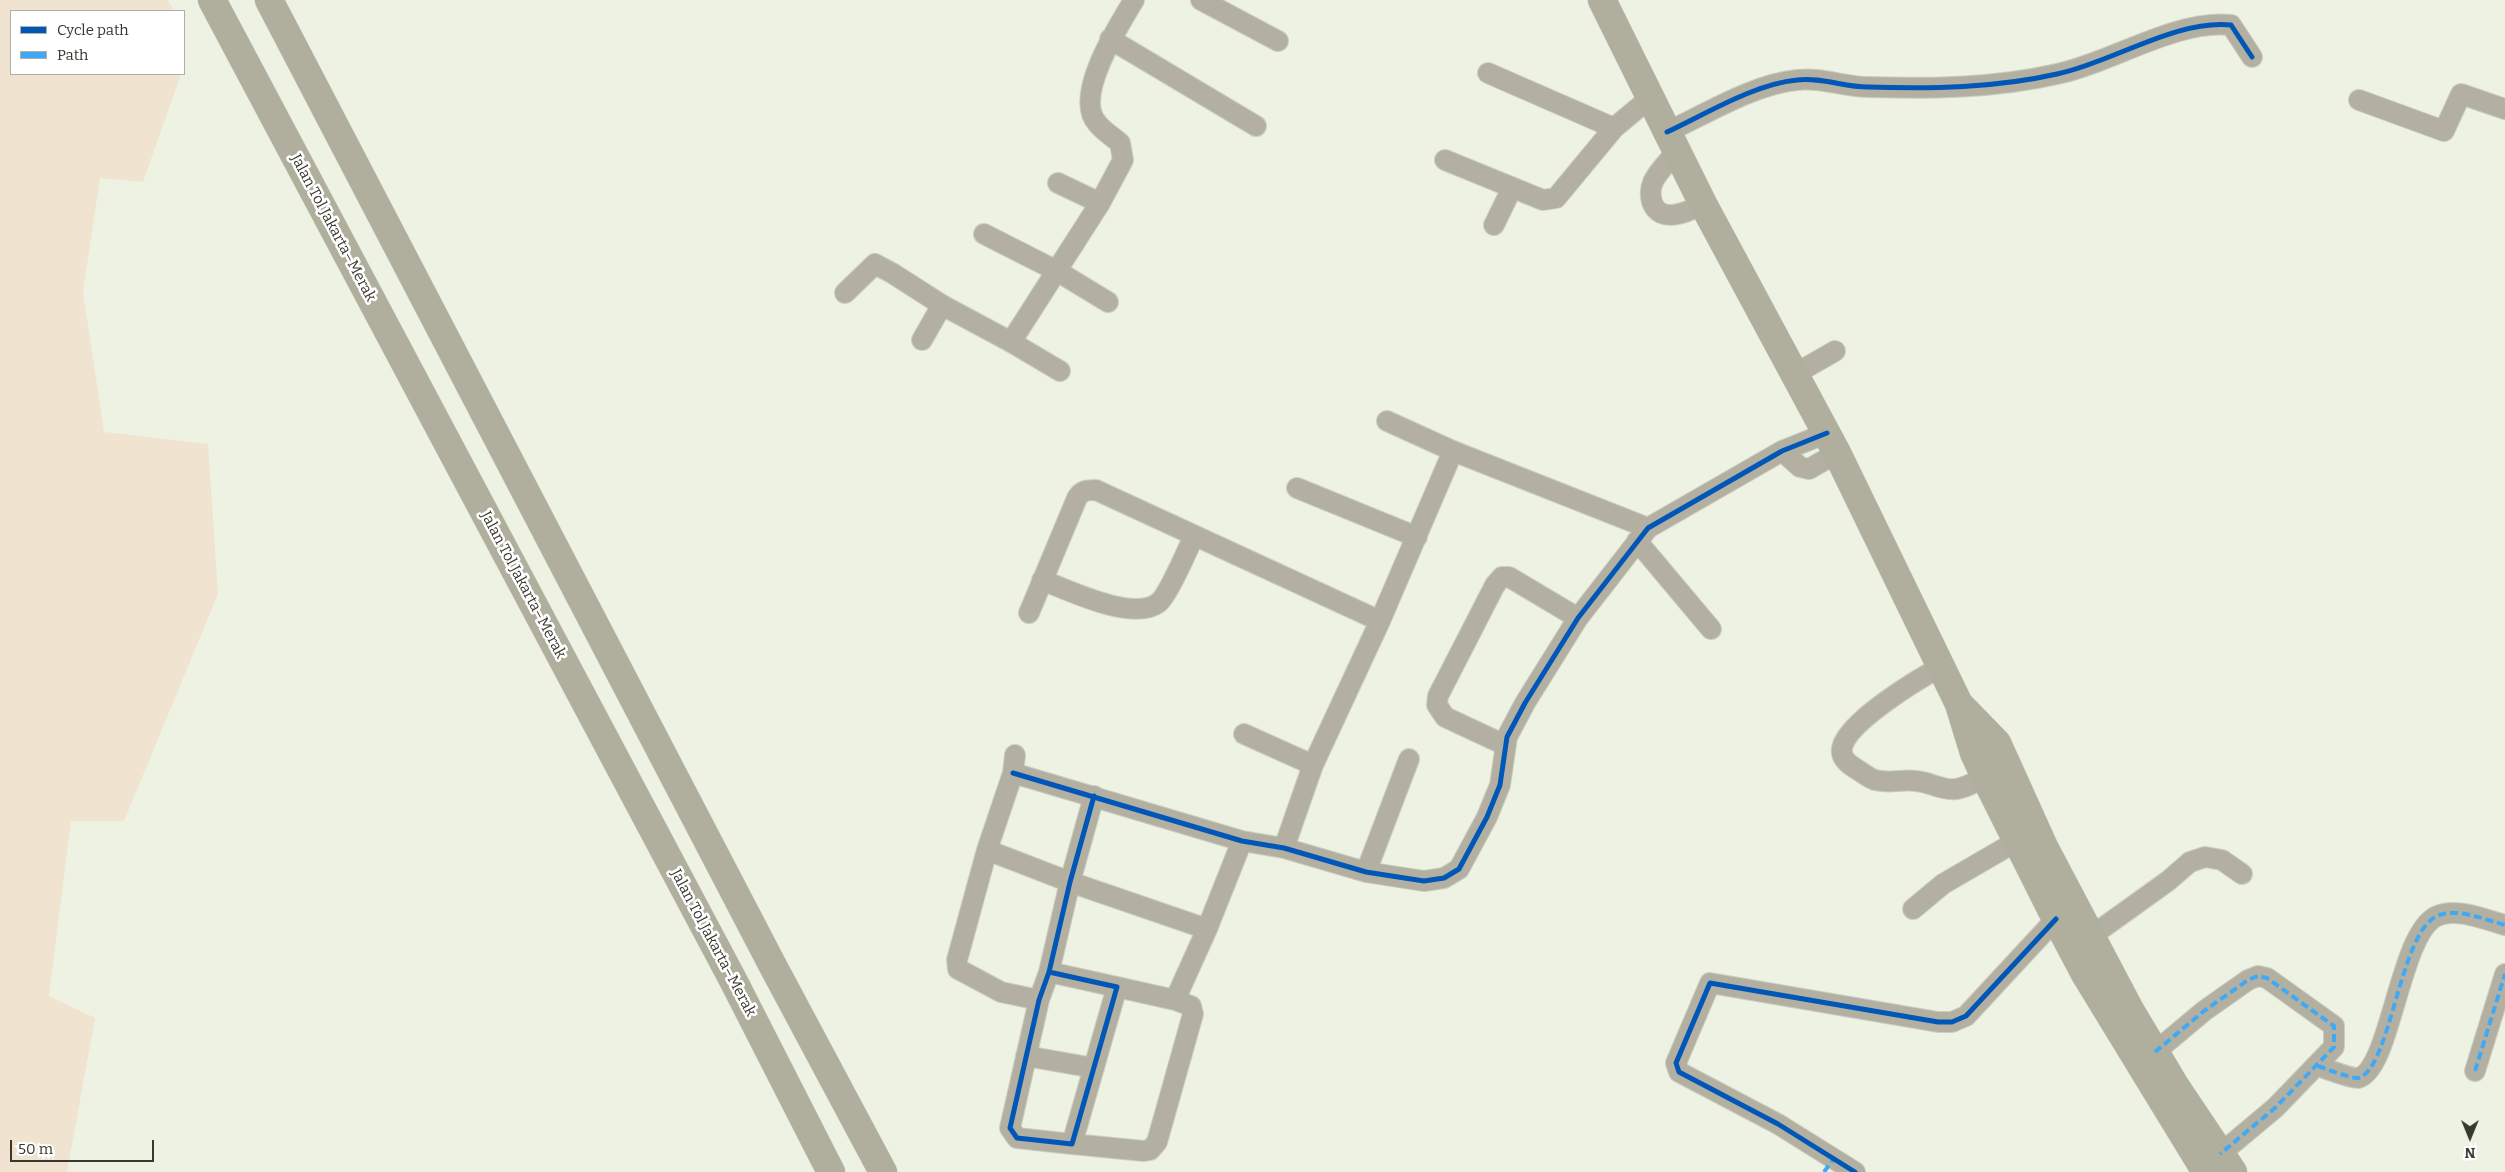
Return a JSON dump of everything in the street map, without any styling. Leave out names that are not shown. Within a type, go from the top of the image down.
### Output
[{"type":"highway","name":"Jalan Tol Jakarta–Merak","points":[[212,0],[733,980],[831,1172]]},
{"type":"highway","points":[[268,0],[764,951],[883,1172]]},
{"type":"highway","points":[[1602,0],[1702,204],[1832,443],[1959,704],[1974,753],[1985,777],[2085,974],[2220,1166]]},
{"type":"highway","points":[[1959,704],[1997,743],[2044,847],[2090,937],[2220,1166]]},
{"type":"street","points":[[1011,342],[1100,203],[1123,160],[1120,143],[1096,123],[1090,107],[1090,92],[1110,39],[1134,0]]},
{"type":"street","points":[[1201,0],[1278,40]]},
{"type":"street","points":[[1702,204],[1684,213],[1674,215],[1660,213],[1653,205],[1650,195],[1653,183],[1672,141],[1760,89],[1797,80],[1827,80],[1866,87],[1969,88],[2058,74],[2176,33],[2214,23],[2231,25],[2252,57]]},
{"type":"street","points":[[1110,39],[1256,126]]},
{"type":"street","points":[[1488,73],[1614,128]]},
{"type":"street","points":[[2359,100],[2444,131],[2461,94],[2505,108]]},
{"type":"street","points":[[1445,160],[1543,200],[1556,198],[1614,128],[1650,98]]},
{"type":"street","points":[[1058,183],[1100,203]]},
{"type":"street","points":[[1494,226],[1512,188]]},
{"type":"street","points":[[984,234],[1057,271],[1108,302]]},
{"type":"street","points":[[845,293],[875,264],[942,305],[1060,371]]},
{"type":"street","points":[[922,340],[942,305]]},
{"type":"street","points":[[1795,374],[1835,351]]},
{"type":"street","points":[[1387,421],[1643,534],[1711,630]]},
{"type":"street","points":[[1782,451],[1800,467],[1809,469],[1832,443]]},
{"type":"street","points":[[1039,1000],[1002,992],[958,968],[959,950],[987,850],[1014,764],[1094,796],[1242,841],[1284,848],[1366,872],[1424,880],[1444,878],[1459,870],[1487,817],[1500,785],[1507,737],[1525,703],[1578,618],[1643,534],[1782,451],[1832,443]]},
{"type":"street","points":[[1284,848],[1313,765],[1380,621],[1453,451]]},
{"type":"street","points":[[1297,488],[1417,537]]},
{"type":"street","points":[[1029,613],[1080,492],[1096,490],[1380,621]]},
{"type":"street","points":[[1042,580],[1114,606],[1146,610],[1160,603],[1194,536]]},
{"type":"street","points":[[1505,745],[1445,717],[1437,705],[1438,696],[1495,585],[1502,577],[1509,577],[1578,618]]},
{"type":"street","points":[[1941,667],[1908,685],[1877,708],[1849,735],[1842,747],[1843,757],[1849,765],[1873,779],[1893,783],[1914,780],[1951,790],[1985,777]]},
{"type":"street","points":[[1244,734],[1313,765]]},
{"type":"street","points":[[1366,872],[1409,759]]},
{"type":"street","points":[[1049,972],[1176,1000],[1191,1006],[1193,1014],[1157,1142],[1150,1150],[1144,1151],[1017,1138],[1010,1128],[1039,1000],[1049,972],[1070,882],[1094,796]]},
{"type":"street","points":[[1176,1000],[1242,841]]},
{"type":"street","points":[[1913,909],[1943,884],[2017,841]]},
{"type":"street","points":[[987,850],[1070,882],[1207,929]]},
{"type":"street","points":[[2090,937],[2168,882],[2190,862],[2205,857],[2222,860],[2242,874]]},
{"type":"street","points":[[2318,1066],[2341,1072],[2350,1078],[2359,1078],[2369,1069],[2379,1051],[2412,953],[2425,926],[2437,916],[2450,913],[2505,925]]},
{"type":"street","points":[[1855,1172],[1829,1165],[1778,1124],[1679,1072],[1676,1063],[1710,983],[1952,1022],[1966,1016],[2056,919]]},
{"type":"street","points":[[2475,1072],[2505,974]]},
{"type":"street","points":[[2155,1052],[2204,1011],[2248,980],[2258,976],[2267,978],[2334,1026],[2334,1047],[2318,1066],[2220,1166]]},
{"type":"street","points":[[1072,1144],[1118,987]]},
{"type":"street","points":[[1026,1056],[1094,1068]]},
{"type":"shaded area","points":[[0,0],[168,0],[173,10],[10,10],[10,75],[181,75],[143,182],[100,178],[83,292],[104,432],[208,444],[218,594],[124,821],[71,821],[49,996],[95,1018],[67,1172],[0,1172]]},
{"type":"marked path","points":[[2318,1066],[2355,1078],[2358,1078],[2369,1069],[2379,1052],[2413,947],[2424,928],[2437,916],[2453,913],[2462,914],[2505,925]]},
{"type":"marked path","points":[[2475,1071],[2505,974]]},
{"type":"marked path","points":[[2155,1052],[2204,1011],[2248,980],[2258,976],[2267,978],[2334,1026],[2334,1047],[2275,1108],[2220,1154]]},
{"type":"marked path","points":[[1824,1172],[1834,1158]]},
{"type":"cycle path","points":[[1667,132],[1747,93],[1781,83],[1806,79],[1859,87],[1916,88],[1963,87],[2034,79],[2078,68],[2166,35],[2210,25],[2231,25],[2252,57]]},
{"type":"cycle path","points":[[1013,773],[1242,841],[1284,848],[1366,872],[1424,881],[1444,878],[1459,869],[1487,817],[1500,785],[1507,737],[1525,703],[1578,618],[1648,528],[1782,451],[1827,433]]},
{"type":"cycle path","points":[[1049,972],[1117,987],[1072,1144],[1017,1138],[1010,1128],[1039,1000],[1049,972],[1070,882],[1094,796]]},
{"type":"cycle path","points":[[1855,1172],[1778,1124],[1679,1072],[1676,1063],[1710,983],[1938,1022],[1952,1022],[1966,1016],[2056,919]]}]
